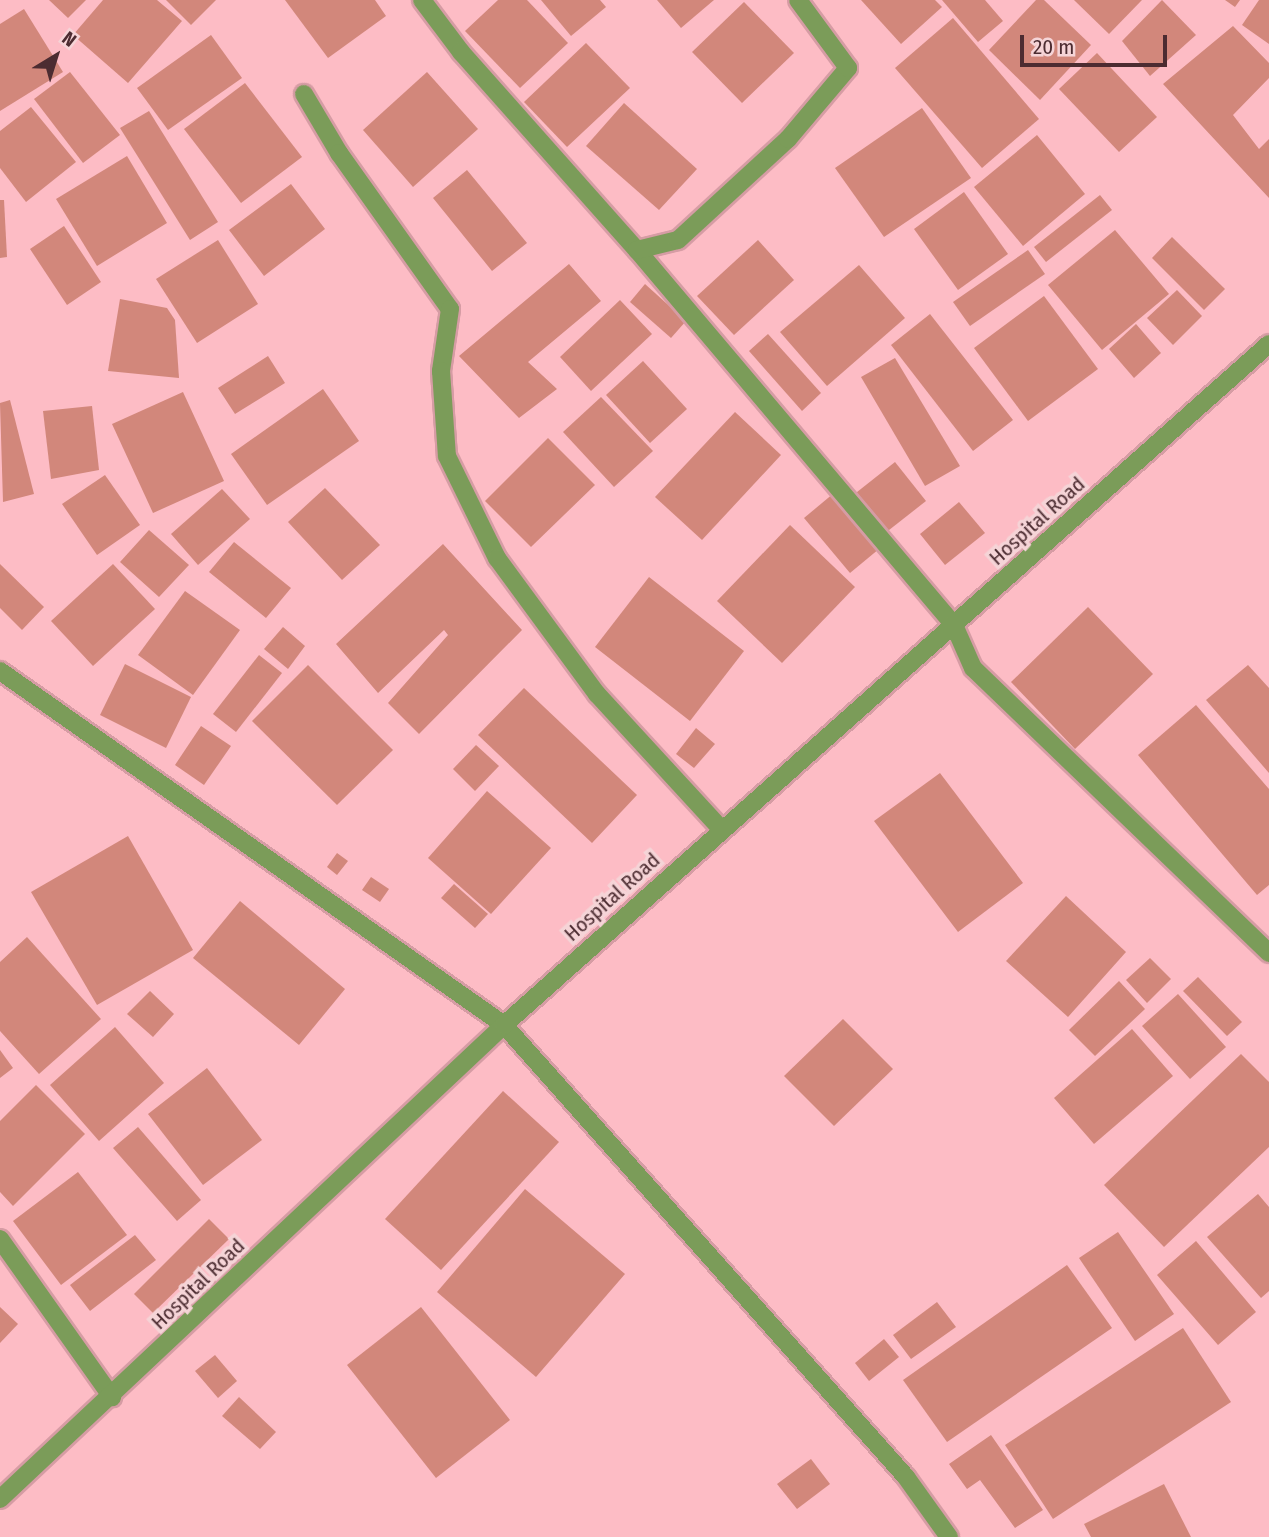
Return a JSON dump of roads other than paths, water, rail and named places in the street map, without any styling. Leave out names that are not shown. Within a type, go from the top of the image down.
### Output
[{"type":"street","points":[[422,0],[461,52],[637,250],[954,625],[973,668],[1269,953]]},
{"type":"street","points":[[637,250],[678,240],[788,139],[848,68],[797,0]]},
{"type":"street","points":[[304,94],[339,153],[450,309],[442,371],[447,456],[497,558],[597,694],[721,829]]},
{"type":"street","name":"Hospital Road","points":[[0,1499],[112,1397],[504,1025],[721,829],[1269,344]]},
{"type":"street","points":[[0,671],[504,1025],[906,1477],[949,1537]]},
{"type":"street","points":[[0,1239],[112,1397]]}]
